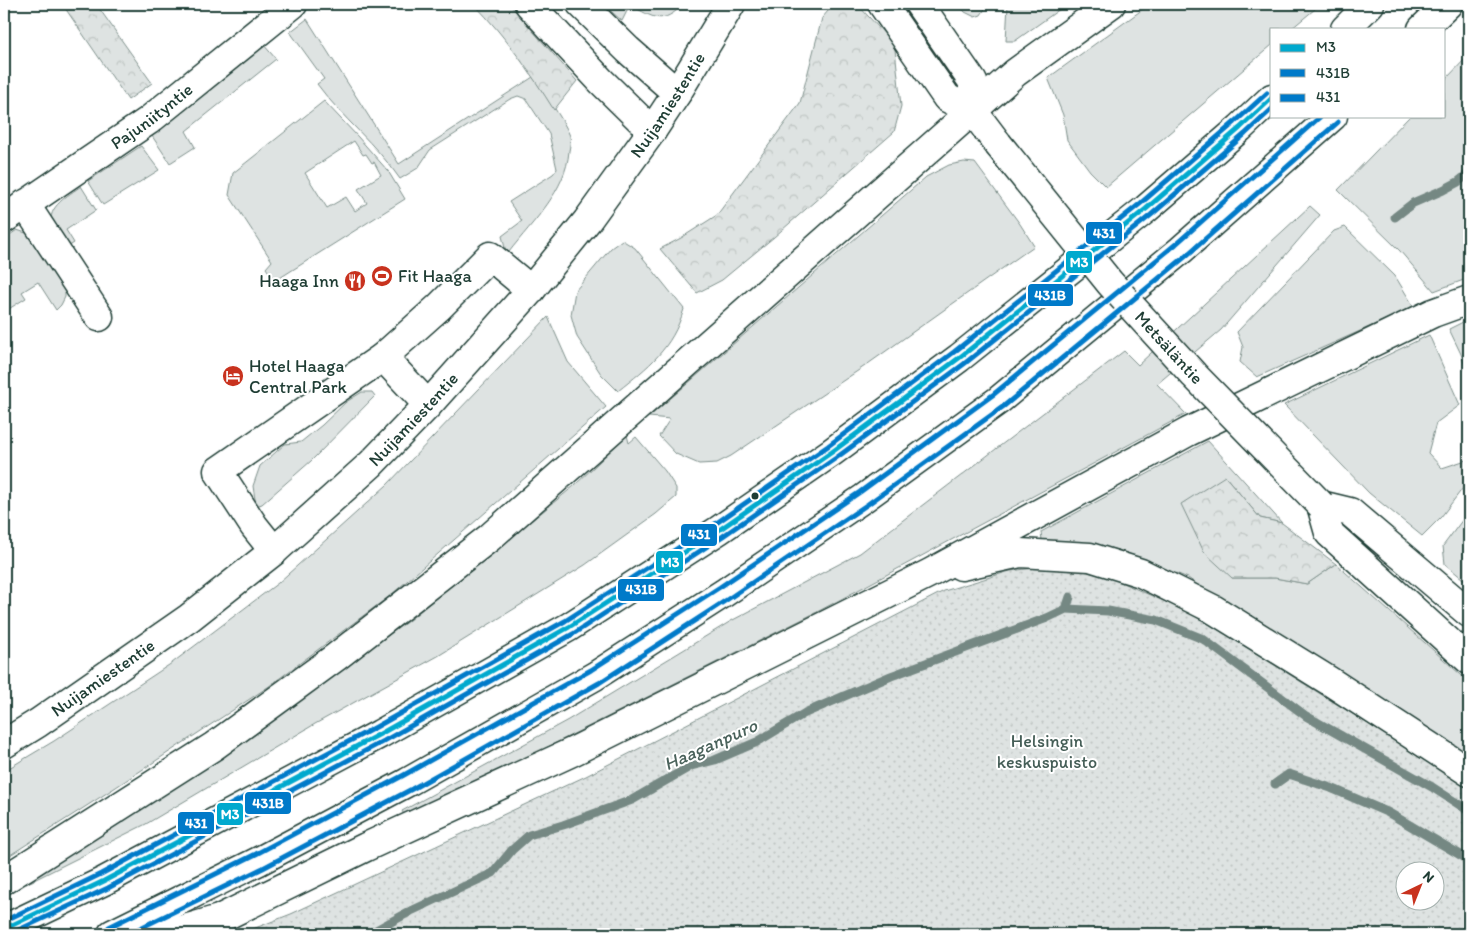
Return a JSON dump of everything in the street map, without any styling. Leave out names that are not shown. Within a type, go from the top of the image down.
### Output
[{"type":"main road","name":"Pajuniityntie","points":[[15,212],[148,121],[293,4]]},
{"type":"main road","points":[[529,4],[594,74],[652,130]]},
{"type":"main road","points":[[581,4],[628,50],[677,93]]},
{"type":"main road","name":"Nuijamiestentie","points":[[4,744],[108,676],[189,618],[274,551],[370,464],[428,405],[531,290],[586,221],[677,93],[731,4]]},
{"type":"main road","name":"Metsäläntie","points":[[882,4],[947,98],[973,111],[1110,283],[1194,375],[1321,505],[1329,533],[1469,660]]},
{"type":"main road","points":[[919,4],[973,82],[973,111]]},
{"type":"main road","points":[[4,880],[214,746],[336,657],[489,538],[1015,73],[1111,4]]},
{"type":"main road","points":[[1346,28],[1370,4]]},
{"type":"main road","points":[[1423,28],[1448,4]]},
{"type":"main road","points":[[4,930],[104,881],[380,734],[569,627],[719,530],[832,452],[959,358],[1146,209],[1270,100]]},
{"type":"main road","points":[[112,934],[259,861],[408,782],[595,676],[724,593],[864,498],[999,400],[1181,250],[1331,118]]},
{"type":"main road","points":[[15,212],[99,317]]},
{"type":"main road","points":[[274,551],[254,526],[218,471],[383,357],[439,308],[490,256],[531,290]]},
{"type":"main road","points":[[168,934],[219,919],[366,847],[563,756],[930,573],[1188,432],[1432,313],[1469,300]]},
{"type":"main road","points":[[383,357],[428,405]]},
{"type":"main road","points":[[1321,505],[1350,512],[1469,613]]},
{"type":"main road","points":[[930,573],[1020,553],[1090,557],[1142,573],[1213,609],[1331,682],[1469,772]]},
{"type":"green space","points":[[60,4],[96,4],[152,83],[128,100],[65,8]]},
{"type":"green space","points":[[474,4],[509,4],[577,81],[554,110],[517,55]]},
{"type":"green space","points":[[603,4],[684,4],[669,15],[658,18],[630,5],[622,21]]},
{"type":"green space","points":[[834,4],[857,4],[892,42],[895,49],[901,106],[894,132],[722,280],[697,293],[660,249],[717,215],[800,103],[822,18]]},
{"type":"green space","points":[[958,4],[988,4],[981,15],[975,17],[965,12]]},
{"type":"green space","points":[[1008,4],[1067,4],[1015,41],[1006,41]]},
{"type":"green space","points":[[1150,4],[1321,4],[1292,28],[1270,28],[1270,47],[1106,187],[1090,171],[1067,140],[1063,115],[1048,78]]},
{"type":"green space","points":[[307,19],[399,164],[533,77],[563,121],[570,136],[570,145],[567,166],[555,192],[538,217],[509,252],[505,248],[502,236],[522,221],[509,202],[553,174],[557,169],[549,134],[526,99],[518,96],[510,99],[430,150],[418,168],[400,179],[391,166],[317,84],[324,79],[290,32]]},
{"type":"green space","points":[[263,44],[276,59],[186,131],[195,147],[170,163],[152,136]]},
{"type":"green space","points":[[1469,55],[1469,278],[1434,291],[1400,251],[1338,190],[1408,118],[1446,118],[1446,79]]},
{"type":"green space","points":[[324,101],[388,171],[405,199],[275,281],[266,268],[272,261],[229,195],[233,173]],"holes":[[[354,141],[363,155],[366,154],[372,163],[374,162],[381,175],[358,189],[367,203],[355,211],[346,197],[327,208],[305,173]]]},
{"type":"green space","points":[[141,146],[159,170],[103,205],[88,181]]},
{"type":"green space","points":[[964,162],[975,163],[1034,246],[865,366],[731,456],[717,463],[699,464],[676,454],[659,436],[670,419],[649,417],[926,177],[949,165]]},
{"type":"green space","points":[[81,186],[96,210],[66,230],[74,243],[65,249],[53,228],[52,213],[60,202]]},
{"type":"green space","points":[[1310,206],[1320,215],[1221,330],[1157,384],[1186,414],[819,611],[406,818],[402,811],[568,720],[731,621],[860,553],[1124,351],[1138,365]]},
{"type":"green space","points":[[1345,227],[1395,276],[1414,307],[1257,377],[1240,362],[1243,347],[1237,332],[1334,231]]},
{"type":"green space","points":[[17,230],[29,234],[65,285],[65,297],[56,310],[38,282],[22,292],[26,298],[4,312],[4,239]]},
{"type":"green space","points":[[622,240],[635,248],[684,309],[673,335],[658,356],[618,391],[601,374],[577,337],[571,315],[575,291],[611,248]]},
{"type":"green space","points":[[548,317],[568,362],[606,407],[391,595],[268,687],[4,859],[4,771],[54,741],[172,663],[278,583],[387,485]]},
{"type":"green space","points":[[1469,319],[1469,379],[1461,354],[1449,329]]},
{"type":"green space","points":[[1429,335],[1460,405],[1436,423],[1428,453],[1442,468],[1469,459],[1469,468],[1466,484],[1441,517],[1422,536],[1369,493],[1284,405]]},
{"type":"green space","points":[[362,392],[372,392],[375,396],[311,461],[262,504],[256,506],[253,486],[260,466],[285,444],[301,442],[346,402]]},
{"type":"green space","points":[[627,435],[629,443],[636,437],[665,471],[676,488],[676,497],[656,514],[585,565],[438,656],[315,724],[146,824],[26,884],[291,706],[408,621],[574,486]]},
{"type":"green space","points":[[1208,441],[1282,523],[1260,518],[1225,476],[1232,578],[1275,578],[1307,584],[1336,564],[1469,682],[1469,757],[1216,598],[1188,578],[1119,550],[1066,541],[1042,540],[1041,532]]},
{"type":"green space","points":[[1225,476],[1260,518],[1282,523],[1336,564],[1307,584],[1275,578],[1232,578],[1204,552],[1181,504]]},
{"type":"green space","points":[[1469,511],[1469,584],[1445,564],[1443,546]]},
{"type":"green space","name":"Helsingin keskuspuisto","points":[[1058,565],[1109,577],[1193,614],[1469,787],[1469,934],[240,934],[291,914],[586,776],[944,591],[1010,571]]},
{"type":"waterway","name":"Haaganpuro","points":[[1395,217],[1413,203],[1458,182],[1469,173]]},
{"type":"waterway","name":"Haaganpuro","points":[[369,934],[411,911],[493,873],[512,850],[529,835],[632,800],[691,766],[715,760],[757,742],[805,713],[891,676],[1047,618],[1066,609],[1070,597]]},
{"type":"waterway","points":[[1066,609],[1108,611],[1156,620],[1203,639],[1306,716],[1432,787],[1469,811]]},
{"type":"waterway","points":[[1275,784],[1289,774],[1331,788],[1389,813],[1469,860]]},
{"type":"transit line","name":"431","points":[[4,921],[101,874],[376,727],[565,621],[715,524],[828,446],[954,352],[1141,203],[1267,93]]},
{"type":"transit line","name":"M3","points":[[4,929],[104,881],[380,734],[569,627],[719,530],[832,452],[959,358],[1146,209],[1270,100]]},
{"type":"transit line","name":"431B","points":[[10,934],[108,888],[384,741],[573,634],[723,536],[836,458],[964,364],[1151,215],[1270,111]]},
{"type":"transit line","name":"431","points":[[109,927],[256,854],[404,775],[591,670],[720,587],[860,492],[994,394],[1176,244],[1319,118]]},
{"type":"transit line","name":"431B","points":[[128,934],[263,868],[412,789],[599,683],[728,599],[868,504],[1004,406],[1186,256],[1338,122]]},
{"type":"place","name":"Fit Haaga","points":[[382,276]]},
{"type":"place","name":"Haaga Inn","points":[[355,281]]},
{"type":"place","name":"Hotel Haaga Central Park","points":[[233,376]]}]
